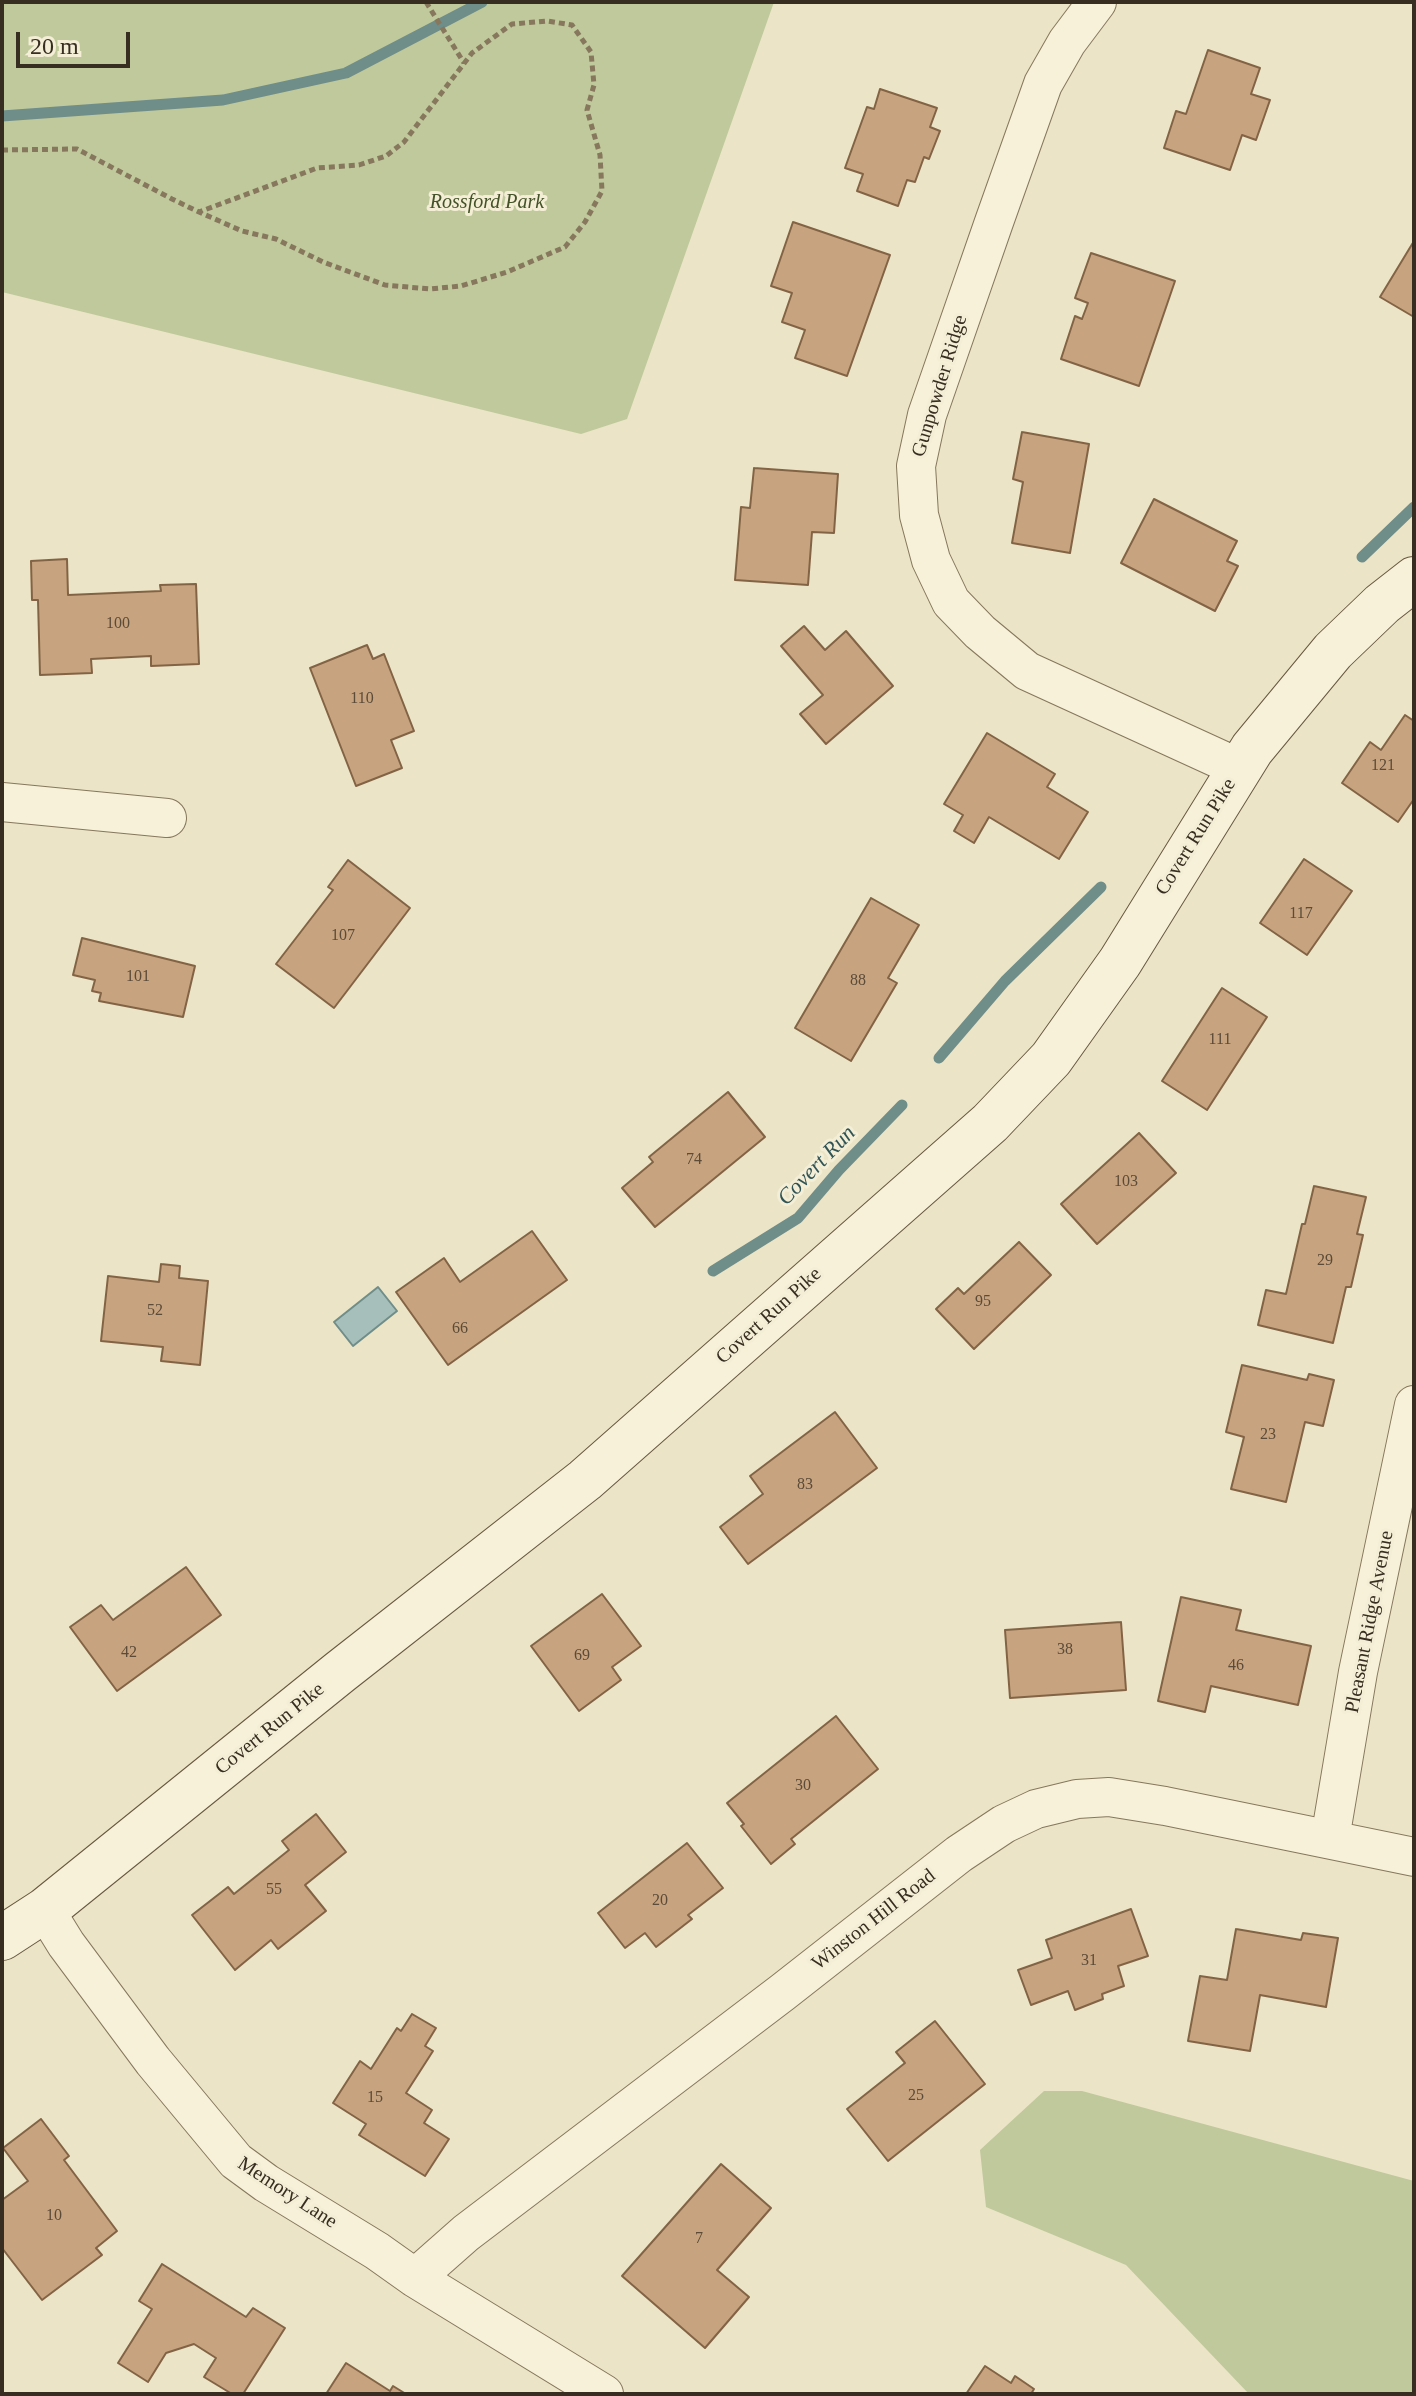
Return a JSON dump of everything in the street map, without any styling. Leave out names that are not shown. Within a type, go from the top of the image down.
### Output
[{"type":"street","name":"Gunpowder Ridge","points":[[1097,2],[1067,42],[1043,84],[983,252],[927,415],[916,466],[919,515],[931,560],[951,602],[980,632],[1027,671],[1239,768]]},
{"type":"street","name":"Covert Run Pike","points":[[2,1938],[45,1910],[585,1480],[990,1123],[1051,1059],[1120,962],[1239,768],[1279,714],[1333,651],[1382,604],[1414,579]]},
{"type":"street","points":[[2,802],[167,818]]},
{"type":"street","name":"Pleasant Ridge Avenue","points":[[1330,1839],[1358,1672],[1414,1405]]},
{"type":"street","name":"Winston Hill Road","points":[[415,2278],[466,2233],[959,1854],[1004,1824],[1047,1806],[1077,1799],[1109,1797],[1414,1857]]},
{"type":"street","name":"Memory Lane","points":[[45,1910],[66,1944],[145,2050],[236,2161],[415,2278],[604,2394]]},
{"type":"path","points":[[426,2],[464,63]]},
{"type":"path","points":[[2,150],[77,149],[199,212],[242,231],[276,239],[323,262],[385,285],[430,289],[461,286],[507,272],[565,247],[585,222],[602,191],[600,155],[587,110],[594,85],[591,52],[572,25],[547,21],[512,24],[472,53],[404,142],[386,156],[359,165],[317,168],[199,212]]},
{"type":"green space","name":"Rossford Park","points":[[2,2],[774,2],[627,419],[581,434],[2,292]]},
{"type":"green space","points":[[1044,2091],[1082,2091],[1414,2181],[1414,2394],[1249,2394],[1126,2265],[986,2207],[980,2150]]},
{"type":"water","points":[[378,1287],[397,1311],[353,1346],[334,1322]]},
{"type":"building","points":[[1208,50],[1260,68],[1251,94],[1270,100],[1256,140],[1242,135],[1230,170],[1164,148],[1176,111],[1186,114]]},
{"type":"building","points":[[880,89],[937,108],[930,127],[940,131],[929,159],[924,157],[915,182],[907,180],[898,206],[857,191],[863,174],[845,168],[867,107],[874,109]]},
{"type":"building","points":[[793,222],[890,255],[847,376],[795,358],[805,330],[782,322],[792,293],[771,286]]},
{"type":"building","points":[[1414,241],[1414,317],[1380,297]]},
{"type":"building","points":[[1091,253],[1175,281],[1139,386],[1061,359],[1075,316],[1082,319],[1088,303],[1075,298]]},
{"type":"building","points":[[1022,432],[1089,444],[1070,553],[1012,543],[1023,482],[1013,479]]},
{"type":"building","points":[[754,468],[838,474],[834,533],[812,532],[808,585],[735,580],[741,507],[750,508]]},
{"type":"building","points":[[1154,499],[1237,541],[1227,561],[1238,566],[1215,611],[1121,563]]},
{"type":"building","points":[[67,559],[68,595],[161,591],[160,585],[196,584],[199,664],[151,666],[151,656],[91,659],[92,673],[40,675],[38,600],[32,600],[31,561]]},
{"type":"building","points":[[804,626],[825,650],[846,631],[893,686],[826,744],[800,714],[823,695],[781,646]]},
{"type":"building","points":[[367,645],[373,659],[384,654],[414,731],[391,740],[402,768],[356,786],[310,668]]},
{"type":"building","points":[[1405,715],[1414,721],[1414,799],[1398,822],[1342,783],[1370,742],[1381,750]]},
{"type":"building","points":[[987,733],[1055,774],[1047,787],[1088,812],[1059,859],[989,817],[974,843],[954,831],[963,815],[944,804]]},
{"type":"building","points":[[1304,859],[1352,891],[1307,955],[1260,923]]},
{"type":"building","points":[[348,860],[410,908],[334,1008],[276,964],[333,890],[328,887]]},
{"type":"building","points":[[871,898],[919,925],[888,978],[897,983],[851,1061],[795,1028]]},
{"type":"building","points":[[82,938],[195,966],[183,1017],[99,1001],[101,993],[92,991],[95,980],[73,975]]},
{"type":"building","points":[[1222,988],[1267,1017],[1207,1110],[1162,1081]]},
{"type":"building","points":[[728,1092],[765,1137],[655,1227],[622,1188],[653,1162],[649,1157]]},
{"type":"building","points":[[1139,1133],[1176,1173],[1097,1244],[1061,1204]]},
{"type":"building","points":[[1314,1186],[1366,1197],[1357,1234],[1363,1235],[1351,1287],[1346,1287],[1333,1343],[1258,1325],[1266,1290],[1286,1294]]},
{"type":"building","points":[[532,1231],[567,1280],[448,1365],[396,1292],[444,1258],[460,1282]]},
{"type":"building","points":[[1019,1242],[1051,1275],[974,1349],[936,1309],[958,1288],[964,1294]]},
{"type":"building","points":[[161,1264],[180,1266],[179,1278],[208,1281],[200,1365],[161,1361],[163,1347],[101,1341],[108,1276],[159,1282]]},
{"type":"building","points":[[1242,1365],[1307,1380],[1309,1374],[1334,1380],[1323,1426],[1305,1422],[1286,1502],[1231,1489],[1244,1437],[1226,1432]]},
{"type":"building","points":[[835,1412],[877,1468],[748,1564],[720,1527],[763,1494],[750,1476]]},
{"type":"building","points":[[186,1567],[221,1615],[117,1691],[70,1627],[101,1605],[113,1620]]},
{"type":"building","points":[[602,1594],[641,1646],[612,1667],[621,1680],[579,1711],[531,1646]]},
{"type":"building","points":[[1181,1597],[1241,1610],[1236,1630],[1311,1646],[1298,1705],[1211,1686],[1205,1712],[1158,1701]]},
{"type":"building","points":[[1121,1622],[1126,1690],[1010,1698],[1005,1630]]},
{"type":"building","points":[[836,1716],[878,1769],[791,1839],[795,1844],[771,1864],[727,1803]]},
{"type":"building","points":[[316,1814],[346,1852],[305,1885],[326,1911],[278,1949],[271,1940],[235,1970],[192,1915],[228,1887],[234,1894],[289,1850],[282,1841]]},
{"type":"building","points":[[687,1843],[723,1888],[688,1915],[692,1919],[656,1947],[645,1933],[625,1948],[598,1913]]},
{"type":"building","points":[[1131,1909],[1148,1956],[1118,1966],[1124,1986],[1102,1994],[1103,1999],[1075,2010],[1068,1991],[1031,2005],[1018,1970],[1052,1958],[1046,1940]]},
{"type":"building","points":[[1236,1929],[1301,1940],[1303,1933],[1338,1938],[1326,2007],[1260,1995],[1250,2051],[1188,2041],[1200,1976],[1227,1980]]},
{"type":"building","points":[[412,2014],[436,2028],[425,2046],[433,2051],[406,2093],[432,2110],[424,2123],[449,2139],[425,2176],[359,2135],[366,2124],[333,2103],[360,2061],[371,2069],[397,2028],[401,2031]]},
{"type":"building","points":[[935,2021],[985,2084],[888,2161],[847,2109],[905,2063],[896,2052]]},
{"type":"building","points":[[41,2119],[69,2156],[64,2160],[117,2231],[96,2248],[102,2255],[42,2300],[2,2248],[2,2200],[28,2181],[3,2148]]},
{"type":"building","points":[[721,2164],[771,2208],[717,2270],[749,2297],[705,2348],[622,2276]]},
{"type":"building","points":[[162,2264],[246,2317],[253,2308],[285,2328],[243,2394],[232,2394],[204,2377],[216,2358],[194,2344],[166,2353],[148,2382],[118,2363],[152,2309],[139,2301]]},
{"type":"building","points":[[346,2363],[390,2391],[393,2386],[406,2394],[326,2394]]},
{"type":"building","points":[[985,2366],[1011,2383],[1015,2376],[1034,2389],[1031,2394],[966,2394]]},
{"type":"waterway","points":[[2,116],[223,100],[346,73],[482,2]]},
{"type":"waterway","name":"Covert Run","points":[[1362,557],[1414,507]]},
{"type":"waterway","name":"Covert Run","points":[[939,1058],[1005,981],[1101,887]]},
{"type":"waterway","name":"Covert Run","points":[[713,1271],[798,1218],[902,1105]]}]
